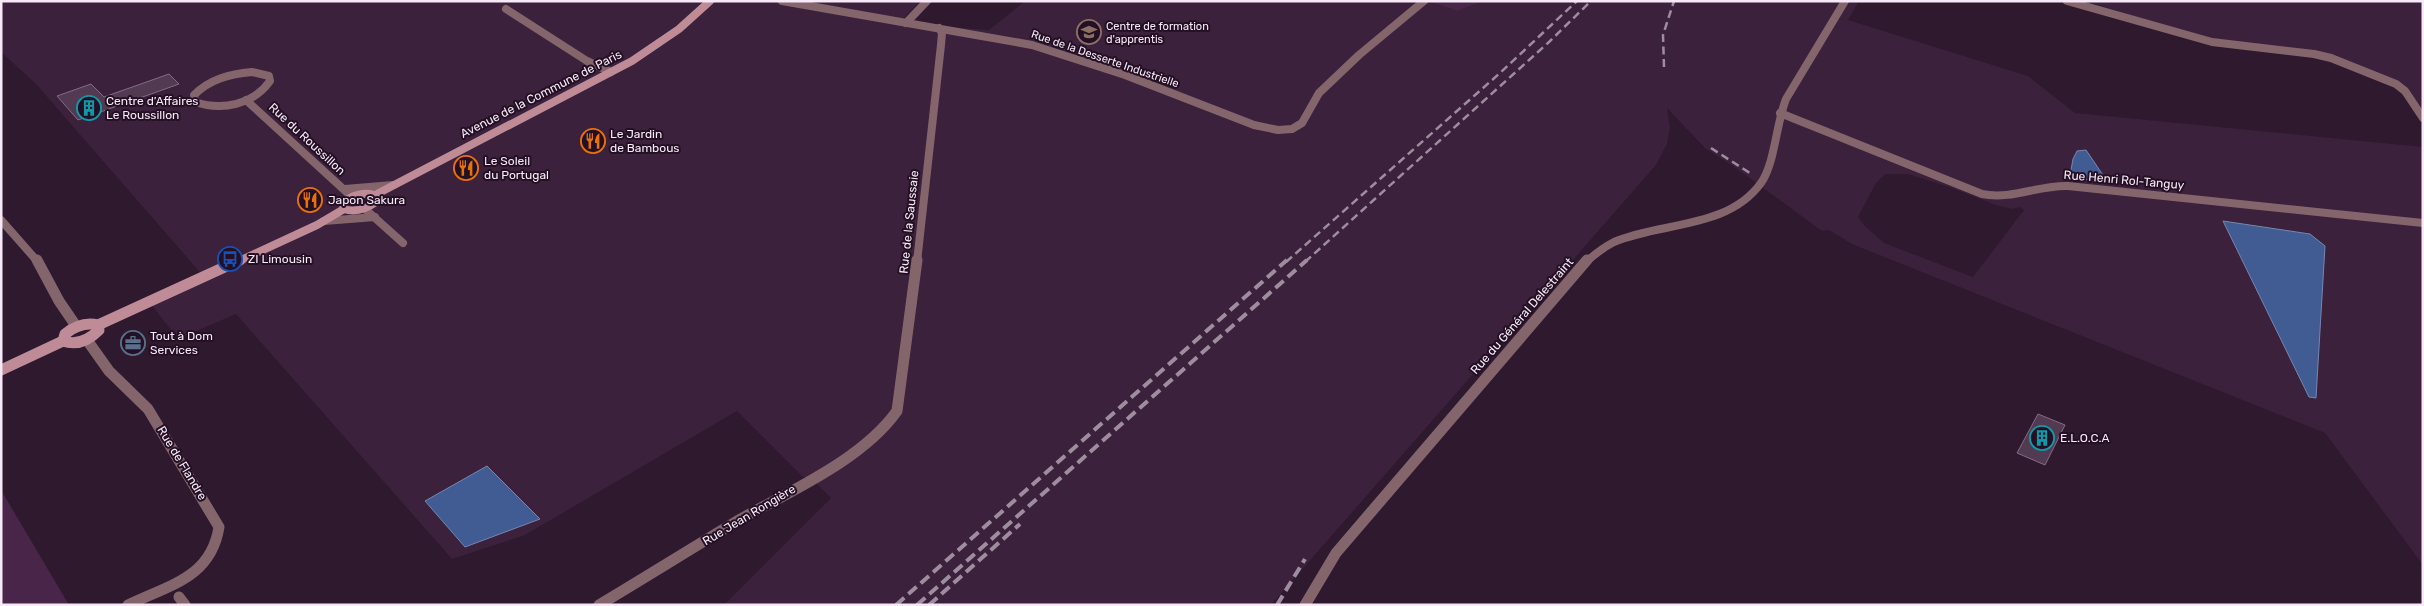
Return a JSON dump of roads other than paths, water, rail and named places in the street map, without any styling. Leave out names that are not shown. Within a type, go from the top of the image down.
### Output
[{"type":"street","name":"Avenue de la Commune de Paris","points":[[375,195],[611,72],[663,41],[710,1]]},
{"type":"street","name":"Rue de la Desserte Industrielle","points":[[782,1],[1032,45],[1125,75],[1254,125],[1282,130],[1292,129],[1302,123],[1319,93],[1359,55],[1424,1]]},
{"type":"street","points":[[906,23],[928,1]]},
{"type":"street","name":"Rue du Général Delestraint","points":[[1305,605],[1336,553],[1583,264],[1616,241],[1694,223],[1724,211],[1743,200],[1762,181],[1770,168],[1774,130],[1780,113],[1804,67],[1845,1]]},
{"type":"street","points":[[2067,1],[2212,42],[2314,54],[2331,58],[2396,84],[2406,91],[2423,118]]},
{"type":"street","points":[[506,9],[587,61],[611,72]]},
{"type":"street","name":"Rue de la Saussaie","points":[[894,418],[897,410],[918,256],[941,45],[942,33],[939,28]]},
{"type":"street","name":"Rue du Roussillon","points":[[252,72],[269,76],[270,81],[267,87],[246,100],[228,105],[209,106],[196,102],[194,95],[209,82],[230,74],[252,72]]},
{"type":"street","name":"Rue du Roussillon","points":[[246,100],[352,197]]},
{"type":"street","name":"Rue Henri Rol-Tanguy","points":[[1780,113],[1982,194],[2000,198],[2013,197],[2046,187],[2080,187],[2423,223]]},
{"type":"street","points":[[345,190],[354,187],[393,186]]},
{"type":"street","points":[[63,341],[65,334],[76,326],[92,323],[98,325],[324,221],[344,209],[353,211],[365,209],[376,202],[377,198],[375,195],[365,193],[352,197],[343,203],[344,209]]},
{"type":"street","points":[[365,209],[403,243]]},
{"type":"street","points":[[324,221],[375,217]]},
{"type":"street","points":[[1,220],[34,255],[59,301],[76,326]]},
{"type":"street","points":[[1,370],[63,341],[75,343],[87,340],[99,330],[98,325]]},
{"type":"street","name":"Rue de Flandre","points":[[87,340],[109,370],[148,409],[219,527],[218,540],[203,565],[190,576],[128,605]]},
{"type":"street","name":"Rue Jean Rongière","points":[[599,605],[840,461],[876,435],[894,418]]},
{"type":"water","points":[[2086,150],[2107,181],[2077,179],[2071,170],[2073,159],[2077,151]]},
{"type":"water","points":[[2223,221],[2310,234],[2325,246],[2316,398],[2309,397]]},
{"type":"water","points":[[487,466],[540,519],[465,547],[425,501]]},
{"type":"railway","points":[[1286,262],[1500,73],[1577,1]]},
{"type":"railway","points":[[1305,262],[1549,42],[1591,1]]},
{"type":"railway","points":[[1664,67],[1663,35],[1674,1]]},
{"type":"railway","points":[[1711,148],[1753,175]]},
{"type":"railway","points":[[896,605],[1287,260]]},
{"type":"railway","points":[[917,605],[1307,260]]},
{"type":"railway","points":[[929,605],[1020,524]]},
{"type":"railway","points":[[1277,605],[1305,559]]},
{"type":"place","name":"Centre de formation d'apprentis","points":[[1089,32]]},
{"type":"place","name":"Centre d’Affaires Le Roussillon","points":[[89,108]]},
{"type":"place","name":"Le Jardin de Bambous","points":[[593,141]]},
{"type":"place","name":"Le Soleil du Portugal","points":[[466,168]]},
{"type":"place","name":"Japon Sakura","points":[[310,200]]},
{"type":"place","name":"ZI Limousin","points":[[230,259]]},
{"type":"place","name":"Tout à Dom Services","points":[[133,343]]},
{"type":"place","name":"E.L.O.C.A","points":[[2042,438]]}]
